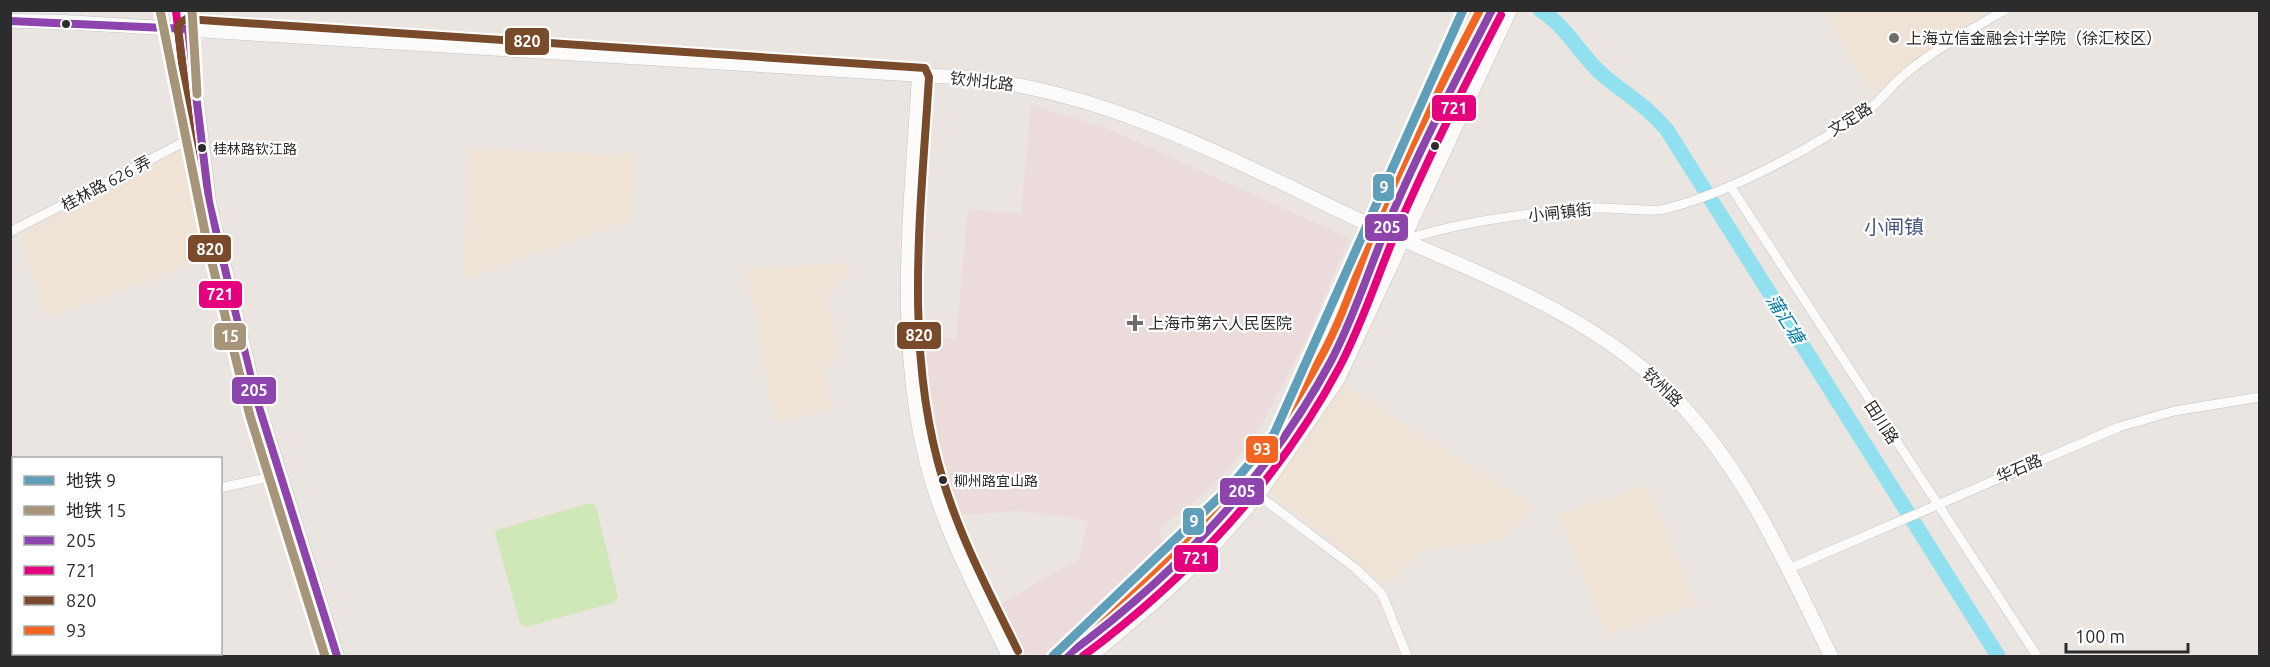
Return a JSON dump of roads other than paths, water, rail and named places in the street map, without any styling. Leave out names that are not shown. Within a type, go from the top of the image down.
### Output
[{"type":"street","points":[[186,10],[209,202],[254,391],[337,657]]},
{"type":"street","points":[[1090,657],[1206,554],[1258,495],[1338,379],[1510,10]]},
{"type":"street","name":"文定路","points":[[1715,191],[1772,167],[1859,116],[1882,98],[1913,67],[2005,10]]},
{"type":"street","points":[[1066,657],[1124,612],[1221,520],[1306,401],[1355,312],[1385,232],[1490,15]]},
{"type":"street","name":"钦州北路","points":[[10,21],[188,29],[919,76],[1018,85],[1095,105],[1183,139],[1385,232]]},
{"type":"street","points":[[919,76],[907,294],[908,340],[916,411],[926,458],[948,527],[1009,657]]},
{"type":"street","name":"桂林路 626 弄","points":[[10,232],[180,144],[201,137]]},
{"type":"street","name":"田川路","points":[[1730,186],[2037,657]]},
{"type":"street","name":"小闸镇街","points":[[1404,240],[1430,232],[1498,219],[1617,207],[1663,210],[1715,191]]},
{"type":"street","name":"钦州路","points":[[1385,232],[1564,313],[1609,342],[1650,373],[1719,447],[1755,503],[1831,657]]},
{"type":"street","name":"华石路","points":[[1788,569],[2088,439],[2146,418],[2204,405],[2259,397]]},
{"type":"street","points":[[222,488],[280,475]]},
{"type":"street","points":[[1258,495],[1355,568],[1382,594],[1404,644],[1407,657]]},
{"type":"waterway","name":"蒲汇塘","points":[[1540,10],[1566,33],[1596,68],[1644,107],[1667,130],[1998,656]]},
{"type":"metro line","name":"15","points":[[160,10],[208,247],[250,416],[325,656]]},
{"type":"metro line","name":"15","points":[[192,10],[197,94]]},
{"type":"metro line","name":"9","points":[[1053,656],[1230,487],[1274,434],[1463,10]]},
{"type":"place","name":"上海立信金融会计学院（徐汇校区）","points":[[1894,38]]},
{"type":"place","name":"桂林路钦江路","points":[[202,148]]},
{"type":"place","name":"上海市第六人民医院","points":[[1135,323]]},
{"type":"place","name":"柳州路宜山路","points":[[943,480]]},
{"type":"district","name":"小闸镇","points":[[1894,227]]}]
